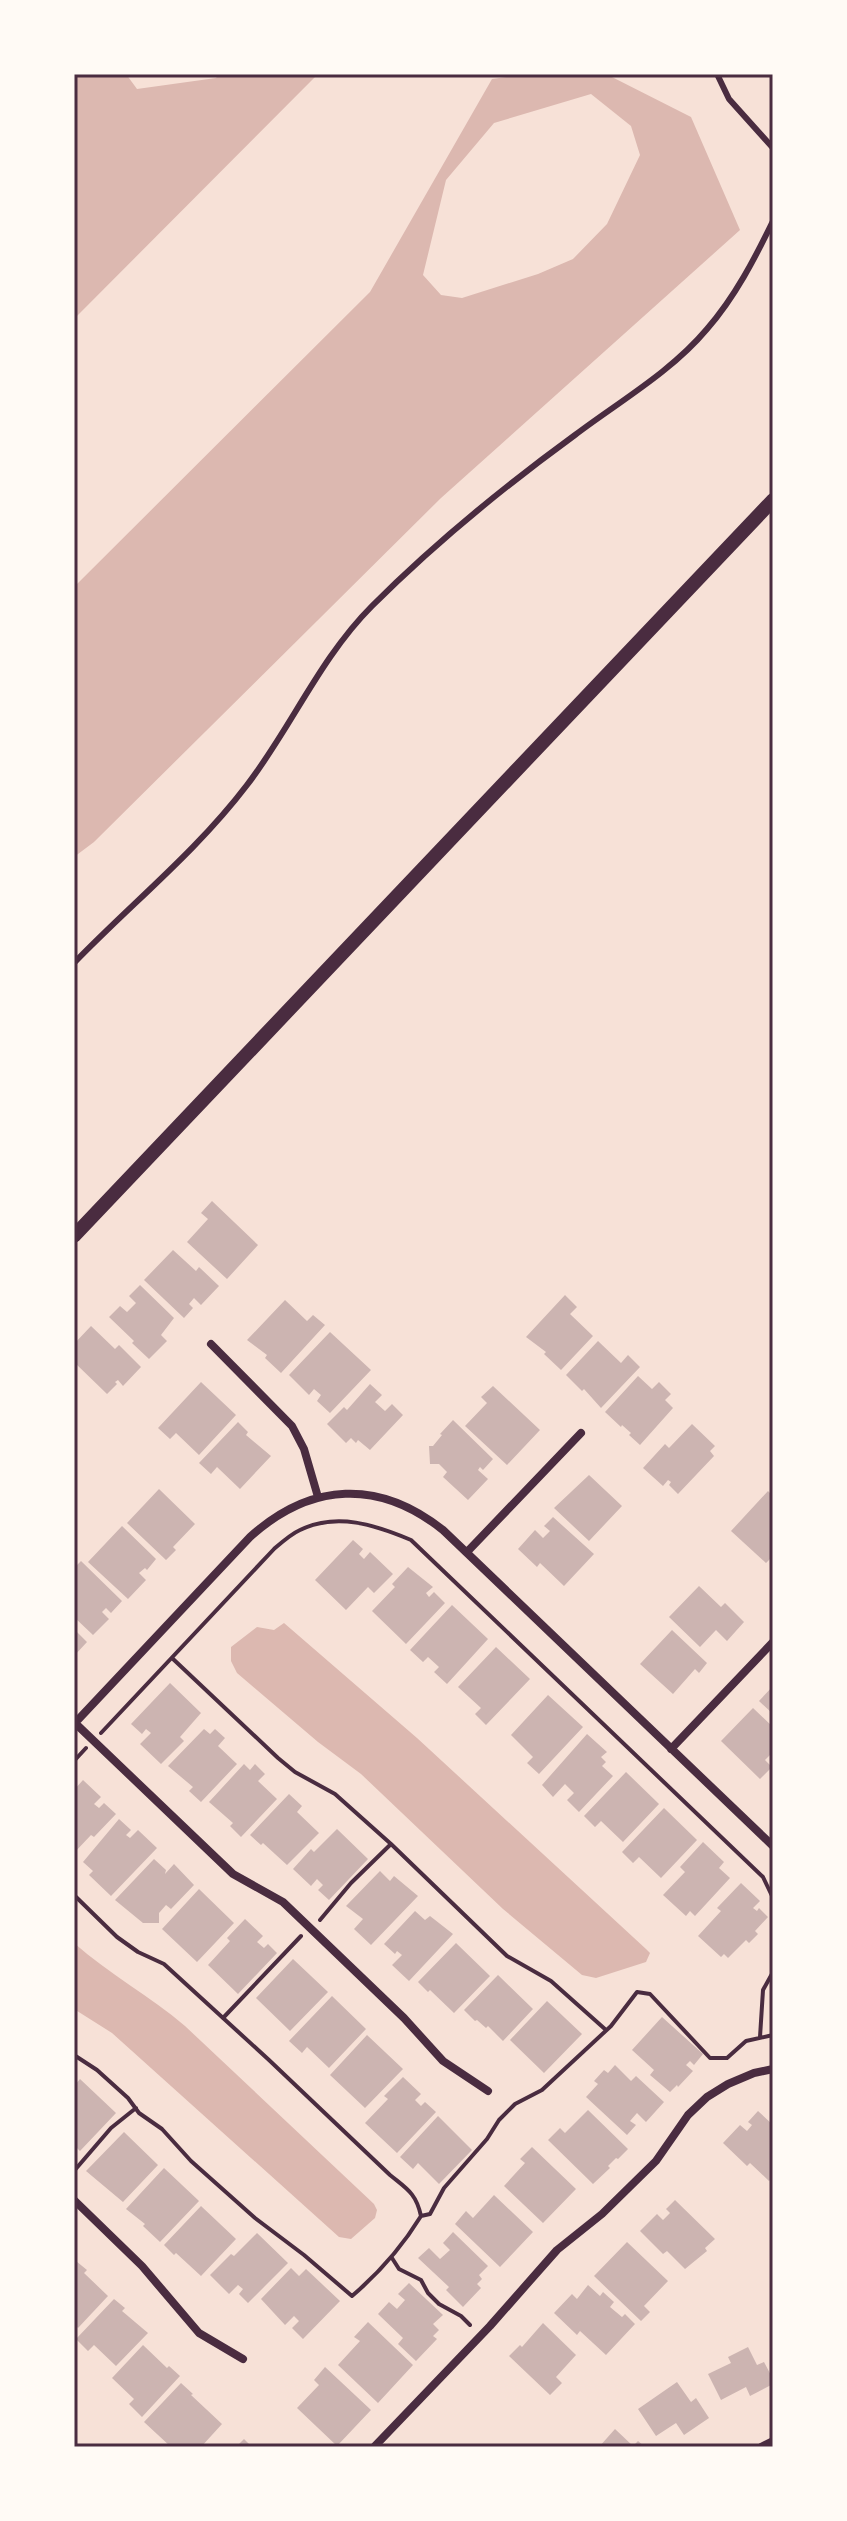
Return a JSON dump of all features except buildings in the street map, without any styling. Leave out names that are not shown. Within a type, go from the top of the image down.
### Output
[{"type":"street","points":[[74,1236],[773,500]]},
{"type":"street","points":[[211,1344],[292,1426],[304,1449],[318,1497]]},
{"type":"street","points":[[467,1552],[581,1433]]},
{"type":"street","points":[[488,2091],[443,2061],[404,2018],[283,1902],[233,1874],[74,1723],[250,1537],[283,1512],[318,1497],[354,1493],[390,1499],[424,1515],[467,1552],[773,1846]]},
{"type":"street","points":[[671,1749],[773,1642]]},
{"type":"street","points":[[374,2447],[490,2326],[557,2250],[602,2214],[648,2169],[688,2115],[707,2097],[728,2084],[773,2069]]},
{"type":"street","points":[[74,2200],[142,2266],[199,2333],[243,2359]]},
{"type":"street","points":[[761,2447],[773,2441]]},
{"type":"lane","points":[[717,74],[729,99],[773,148]]},
{"type":"lane","points":[[74,963],[218,822],[267,759],[335,651],[371,607],[526,471],[686,351],[719,314],[741,281],[773,221]]},
{"type":"path","points":[[74,1761],[274,1549],[298,1530],[321,1522],[356,1521],[411,1540],[763,1877],[773,1898]]},
{"type":"path","points":[[172,1658],[278,1758],[295,1772],[335,1794],[507,1956],[551,1981],[606,2030]]},
{"type":"path","points":[[223,2018],[391,1844]]},
{"type":"path","points":[[74,1895],[117,1937],[138,1952],[164,1964],[409,2190],[417,2200],[421,2216]]},
{"type":"path","points":[[760,2037],[763,1990],[773,1972]]},
{"type":"path","points":[[74,2055],[97,2070],[255,2218],[352,2296],[392,2258],[421,2216],[430,2214],[444,2188],[515,2104],[542,2090],[606,2030],[637,1992],[650,1994],[710,2058],[727,2058],[746,2041],[773,2035]]},
{"type":"path","points":[[74,2171],[111,2128],[136,2108]]},
{"type":"path","points":[[392,2258],[399,2269],[421,2280],[439,2304],[461,2316],[470,2325]]},
{"type":"shaded area","points":[[74,74],[126,74],[137,89],[216,78],[219,74],[318,74],[74,319]]},
{"type":"shaded area","points":[[528,74],[606,74],[691,117],[740,230],[441,498],[94,842],[74,857],[74,587],[370,292],[492,79]],"holes":[[[591,94],[631,126],[640,155],[607,224],[573,259],[538,274],[462,298],[441,295],[423,275],[446,180],[494,123]]]},
{"type":"shaded area","points":[[284,1623],[417,1738],[646,1949],[650,1953],[646,1962],[596,1978],[582,1975],[503,1909],[361,1774],[237,1673],[231,1661],[231,1647],[257,1627],[274,1630]]},
{"type":"shaded area","points":[[74,1943],[185,2026],[374,2204],[377,2210],[375,2218],[351,2239],[339,2237],[112,2033],[74,2009]]}]
